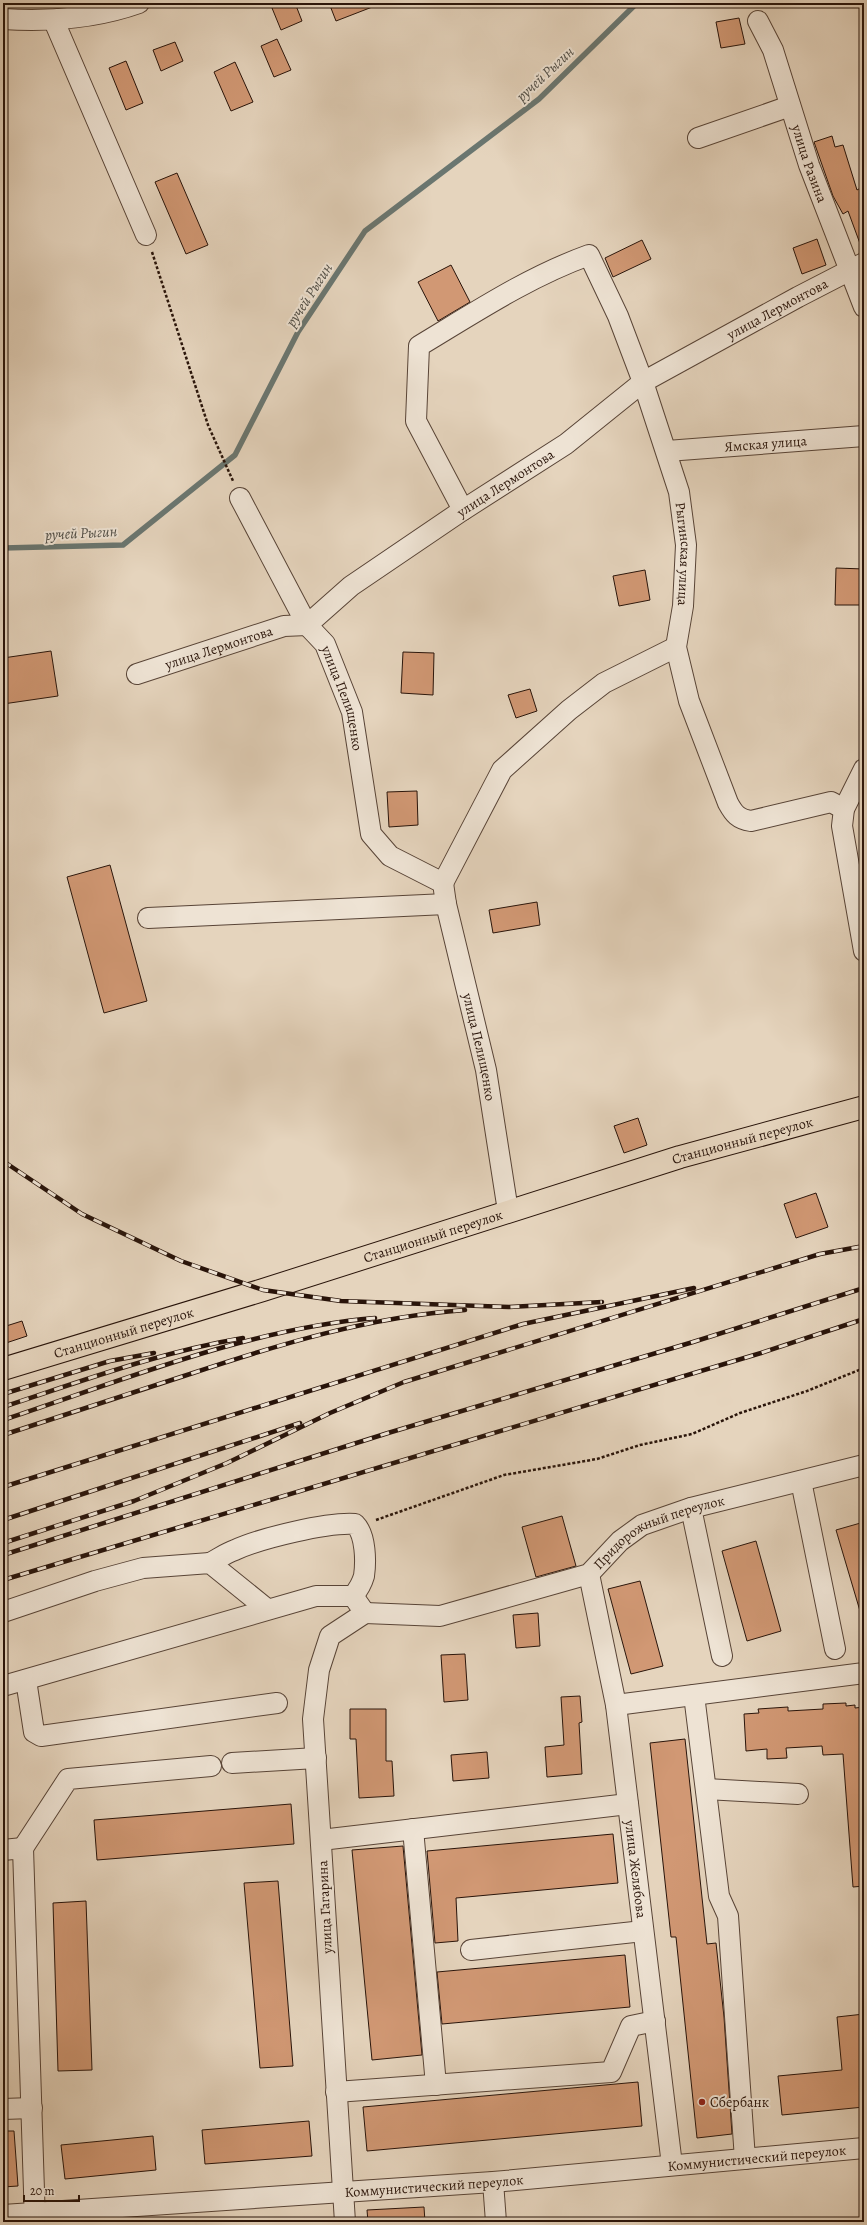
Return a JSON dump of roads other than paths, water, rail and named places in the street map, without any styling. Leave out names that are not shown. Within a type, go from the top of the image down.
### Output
[{"type":"main road","name":"Станционный переулок","points":[[3,1369],[256,1293],[508,1211],[680,1158],[864,1108]]},
{"type":"street","points":[[3,20],[54,21],[81,18],[139,3]]},
{"type":"street","points":[[54,21],[146,235]]},
{"type":"street","name":"улица Разина","points":[[758,21],[773,50],[808,164],[857,267],[864,307]]},
{"type":"street","points":[[698,138],[790,106]]},
{"type":"street","name":"Рыгинская улица","points":[[463,510],[416,421],[419,346],[507,293],[559,266],[589,255],[618,316],[667,451],[679,492],[686,545],[683,606],[676,647],[689,701],[728,803],[735,814],[742,820],[751,821],[831,802],[844,809]]},
{"type":"street","name":"улица Лермонтова","points":[[136,674],[284,626],[307,625],[351,586],[463,510],[566,444],[643,382],[857,267]]},
{"type":"street","name":"Ямская улица","points":[[667,451],[864,436]]},
{"type":"street","name":"улица Пелищенко","points":[[240,498],[307,625],[325,644],[352,712],[371,834],[390,856],[443,883],[446,904],[486,1070],[508,1211]]},
{"type":"street","points":[[443,883],[502,770],[569,710],[604,683],[676,647]]},
{"type":"street","points":[[864,769],[844,809],[842,826],[864,951]]},
{"type":"street","points":[[148,918],[446,904]]},
{"type":"street","name":"Придорожный переулок","points":[[365,1613],[440,1616],[589,1574],[620,1541],[642,1525],[691,1508],[864,1465]]},
{"type":"street","points":[[800,1481],[835,1649]]},
{"type":"street","points":[[691,1508],[722,1656]]},
{"type":"street","points":[[3,1612],[95,1581],[143,1568],[210,1563],[235,1550],[305,1531],[343,1523],[355,1524],[359,1527],[364,1548],[364,1577],[353,1596]]},
{"type":"street","points":[[210,1563],[267,1609]]},
{"type":"street","name":"улица Желябова","points":[[589,1574],[616,1705],[672,2165]]},
{"type":"street","points":[[3,1686],[316,1596],[353,1596]]},
{"type":"street","points":[[353,1596],[365,1613]]},
{"type":"street","name":"улица Гагарина","points":[[345,2222],[313,1719],[319,1670],[330,1636],[365,1613]]},
{"type":"street","points":[[616,1705],[864,1673]]},
{"type":"street","points":[[26,1680],[34,1732],[41,1736],[277,1703]]},
{"type":"street","points":[[694,1695],[720,1896],[728,1916],[745,2159]]},
{"type":"street","points":[[232,1763],[316,1758]]},
{"type":"street","points":[[35,2217],[23,1848],[68,1779],[211,1766]]},
{"type":"street","points":[[706,1789],[798,1794]]},
{"type":"street","points":[[321,1840],[628,1804]]},
{"type":"street","points":[[413,1829],[436,2085]]},
{"type":"street","points":[[3,1850],[23,1848]]},
{"type":"street","points":[[471,1950],[644,1931]]},
{"type":"street","points":[[336,2092],[611,2072],[631,2026],[654,2021]]},
{"type":"street","points":[[3,2109],[32,2108]]},
{"type":"street","name":"Коммунистический переулок","points":[[3,2216],[35,2217],[343,2192],[494,2182],[864,2148]]},
{"type":"street","points":[[494,2182],[496,2222]]},
{"type":"waterway","name":"ручей Рыгин","points":[[3,548],[123,545],[235,455],[298,332],[365,231],[539,99],[637,3]]},
{"type":"railway","points":[[3,1161],[82,1214],[181,1261],[263,1290],[341,1301],[509,1307],[602,1302]]},
{"type":"railway","points":[[3,1543],[134,1501],[227,1463],[330,1413],[404,1382],[820,1254],[864,1246]]},
{"type":"railway","points":[[3,1487],[523,1324],[694,1288]]},
{"type":"railway","points":[[3,1555],[388,1433],[693,1342],[864,1288]]},
{"type":"railway","points":[[3,1435],[291,1342],[360,1325],[465,1310]]},
{"type":"railway","points":[[3,1420],[140,1373],[233,1345],[280,1333],[327,1324],[375,1318]]},
{"type":"railway","points":[[3,1580],[761,1353],[864,1319]]},
{"type":"railway","points":[[3,1407],[151,1359],[243,1338]]},
{"type":"railway","points":[[3,1394],[110,1361],[154,1353]]},
{"type":"railway","points":[[3,1520],[300,1423]]},
{"type":"place","name":"Сбербанк","points":[[702,2102]]}]
